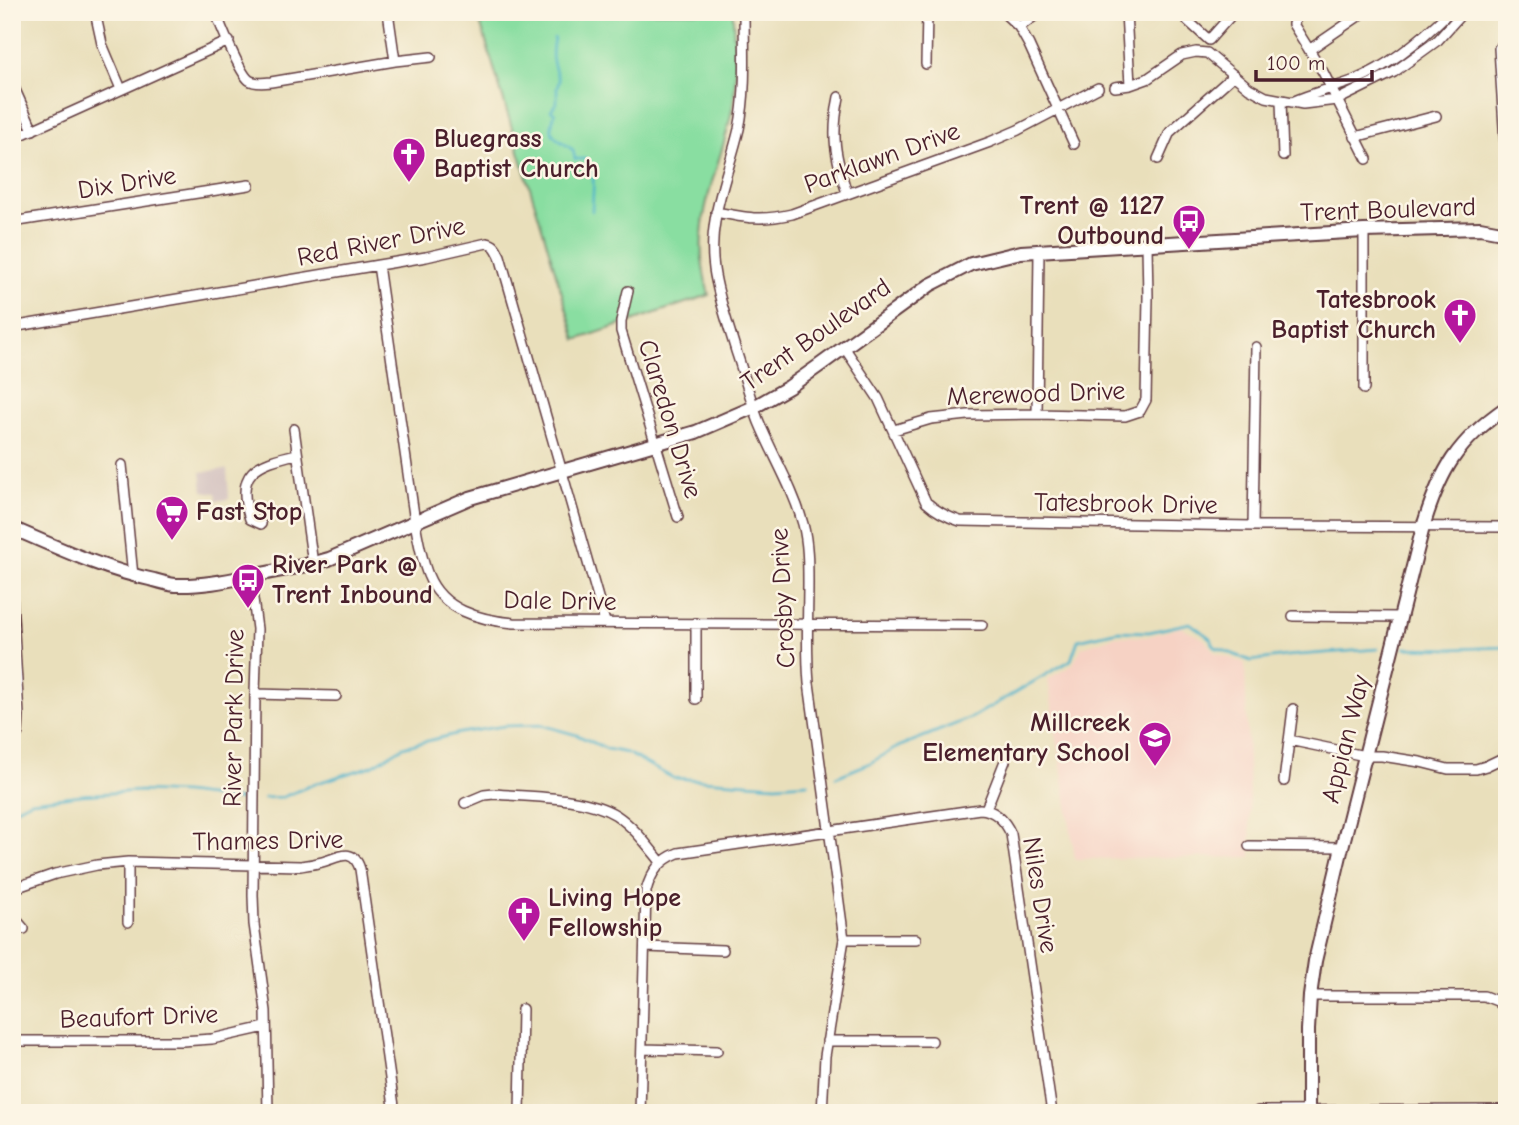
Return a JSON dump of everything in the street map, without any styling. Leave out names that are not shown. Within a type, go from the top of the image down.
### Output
[{"type":"street","points":[[95,12],[102,44],[121,89]]},
{"type":"street","points":[[216,12],[246,76],[256,83],[431,57]]},
{"type":"street","points":[[388,12],[395,61]]},
{"type":"street","name":"Crosby Drive","points":[[744,12],[743,107],[716,212],[712,242],[715,278],[754,407],[804,526],[808,559],[808,683],[844,939],[823,1072],[822,1113]]},
{"type":"street","points":[[926,64],[927,12]]},
{"type":"street","points":[[1003,12],[1019,27],[1029,45],[1074,144]]},
{"type":"street","points":[[1019,27],[1040,12]]},
{"type":"street","points":[[1126,12],[1130,85]]},
{"type":"street","points":[[1196,12],[1188,21],[1209,40]]},
{"type":"street","points":[[1207,52],[1209,40],[1234,12]]},
{"type":"street","points":[[1304,12],[1293,24],[1332,89],[1367,159]]},
{"type":"street","points":[[1309,50],[1362,12]]},
{"type":"street","points":[[1286,102],[1359,78],[1386,64],[1445,18],[1463,12]]},
{"type":"street","points":[[1115,87],[1147,79],[1182,54],[1207,52],[1249,88],[1266,97],[1303,104],[1337,100],[1394,72],[1438,40],[1445,18]]},
{"type":"street","points":[[12,139],[229,41]]},
{"type":"street","points":[[1505,143],[1504,69],[1499,48],[1507,42]]},
{"type":"street","points":[[1158,159],[1170,132],[1234,75]]},
{"type":"street","points":[[12,83],[33,130]]},
{"type":"street","name":"Parklawn Drive","points":[[716,212],[748,219],[777,217],[803,210],[990,142],[1098,88]]},
{"type":"street","points":[[839,97],[834,143],[847,193]]},
{"type":"street","points":[[1283,156],[1286,102]]},
{"type":"street","points":[[1355,137],[1436,116]]},
{"type":"street","name":"Dix Drive","points":[[12,222],[249,185]]},
{"type":"street","name":"Trent Boulevard","points":[[12,528],[133,576],[172,585],[228,581],[313,564],[470,499],[696,432],[754,407],[789,387],[916,294],[945,276],[987,259],[1021,252],[1364,231],[1480,228],[1507,233]]},
{"type":"street","points":[[1364,231],[1364,389]]},
{"type":"street","name":"Red River Drive","points":[[12,327],[446,254],[487,243],[493,245],[500,256],[606,622]]},
{"type":"street","name":"Merewood Drive","points":[[894,430],[947,416],[1125,416],[1140,411],[1146,400],[1147,245]]},
{"type":"street","points":[[1037,414],[1039,251]]},
{"type":"street","name":"Dale Drive","points":[[379,265],[415,522],[423,561],[429,578],[446,600],[467,613],[488,620],[513,623],[982,625]]},
{"type":"street","name":"Claredon Drive","points":[[628,291],[621,331],[678,517]]},
{"type":"street","name":"Tatesbrook Drive","points":[[844,347],[878,398],[926,502],[945,517],[960,522],[1507,527]]},
{"type":"street","points":[[1253,526],[1256,347]]},
{"type":"street","name":"Appian Way","points":[[1308,1111],[1310,996],[1319,943],[1423,527],[1441,477],[1458,451],[1479,428],[1507,407]]},
{"type":"street","points":[[293,429],[313,564]]},
{"type":"street","points":[[261,524],[250,519],[247,512],[244,485],[249,475],[271,459],[297,454]]},
{"type":"street","points":[[122,465],[133,576]]},
{"type":"street","name":"River Park Drive","points":[[250,576],[257,629],[254,924],[266,1027],[268,1113]]},
{"type":"street","points":[[12,597],[19,715],[18,733],[12,738]]},
{"type":"street","points":[[1293,617],[1400,617]]},
{"type":"street","points":[[696,623],[696,699]]},
{"type":"street","points":[[255,694],[336,696]]},
{"type":"street","points":[[1284,781],[1293,709]]},
{"type":"street","points":[[1289,740],[1365,756],[1420,762],[1448,769],[1464,770],[1486,766],[1507,756]]},
{"type":"street","points":[[640,1113],[646,891],[661,862],[678,853],[986,809],[1005,761]]},
{"type":"street","points":[[465,803],[484,795],[495,794],[587,803],[602,808],[623,821],[639,835],[661,862]]},
{"type":"street","name":"Niles Drive","points":[[986,809],[1002,820],[1011,834],[1052,1113]]},
{"type":"street","points":[[1249,846],[1342,846]]},
{"type":"street","name":"Thames Drive","points":[[12,889],[97,864],[312,864],[346,855],[355,859],[358,863],[395,1113]]},
{"type":"street","points":[[128,862],[128,922]]},
{"type":"street","points":[[12,915],[24,929]]},
{"type":"street","points":[[844,939],[916,939]]},
{"type":"street","points":[[646,947],[723,950]]},
{"type":"street","points":[[1310,996],[1484,996],[1507,1009]]},
{"type":"street","points":[[520,1113],[522,1009]]},
{"type":"street","name":"Beaufort Drive","points":[[12,1041],[182,1041],[212,1039],[266,1027]]},
{"type":"street","points":[[827,1041],[932,1041]]},
{"type":"street","points":[[643,1049],[717,1051]]},
{"type":"street","points":[[1258,1111],[1507,1110]]},
{"type":"shaded area","points":[[227,469],[229,499],[217,501],[216,493],[203,491],[201,472]]},
{"type":"shaded area","name":"Millcreek Elementary School","points":[[1182,627],[1204,639],[1215,653],[1245,663],[1251,857],[1075,859],[1048,679],[1072,665],[1082,647],[1116,636],[1146,637]]},
{"type":"green space","points":[[477,12],[733,12],[733,104],[707,203],[702,236],[703,266],[709,295],[576,340]]},
{"type":"waterway","points":[[554,38],[553,60],[559,81],[557,102],[551,110],[555,113],[552,132],[573,150],[575,159],[585,159],[589,164],[593,183],[592,211]]},
{"type":"waterway","points":[[836,777],[870,763],[898,747],[973,717],[1071,660],[1078,640],[1118,631],[1149,632],[1190,623],[1210,638],[1215,647],[1251,661],[1378,649]]},
{"type":"waterway","points":[[1405,648],[1507,647]]},
{"type":"waterway","points":[[264,798],[283,797],[372,766],[403,747],[460,733],[504,726],[541,725],[577,735],[607,749],[627,753],[673,778],[776,785],[808,783]]},
{"type":"waterway","points":[[12,810],[31,801],[140,791],[242,800]]},
{"type":"place","name":"Bluegrass Baptist Church","points":[[409,184]]},
{"type":"place","name":"Trent @ 1127 Outbound","points":[[1189,251]]},
{"type":"place","name":"Tatesbrook Baptist Church","points":[[1460,345]]},
{"type":"place","name":"Fast Stop","points":[[172,542]]},
{"type":"place","name":"River Park @ Trent Inbound","points":[[248,610]]},
{"type":"place","name":"Millcreek Elementary School","points":[[1155,768]]},
{"type":"place","name":"Living Hope Fellowship","points":[[524,943]]}]
